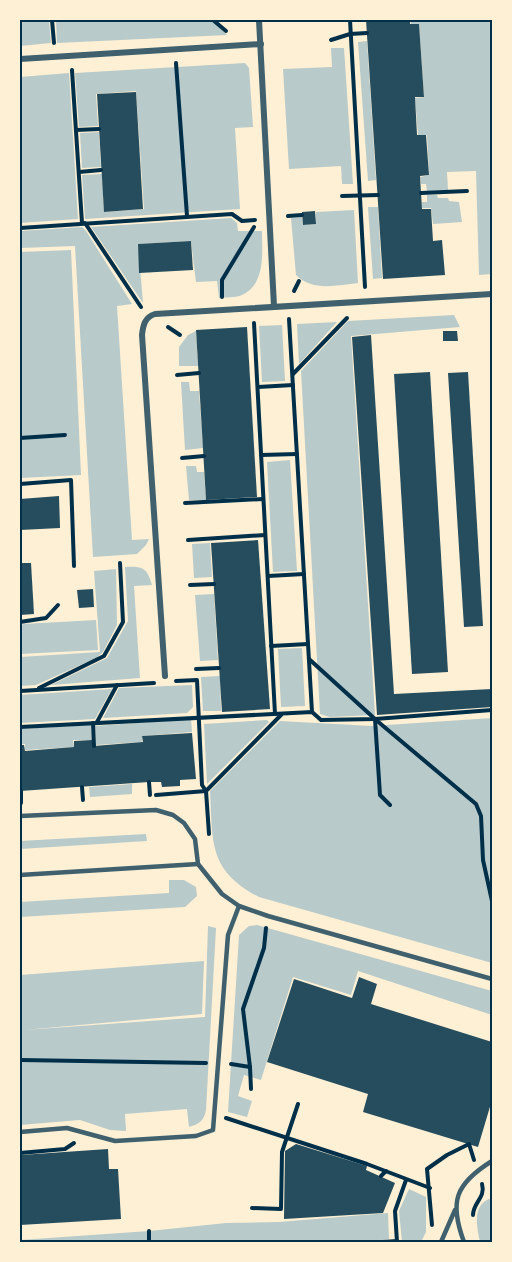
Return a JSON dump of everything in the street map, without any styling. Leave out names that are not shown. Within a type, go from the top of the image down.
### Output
[{"type":"street","points":[[259,20],[274,306]]},
{"type":"street","points":[[20,59],[261,44]]},
{"type":"street","points":[[165,676],[142,335],[143,326],[150,316],[288,305],[492,294]]},
{"type":"lane","points":[[20,816],[156,810],[173,815],[184,823],[195,839],[198,864],[222,894],[239,906],[492,979]]},
{"type":"lane","points":[[20,875],[198,864]]},
{"type":"lane","points":[[20,1132],[67,1128],[115,1141],[196,1136],[213,1130],[228,934],[239,906]]},
{"type":"lane","points":[[441,1242],[456,1207],[459,1190],[466,1180],[492,1161]]},
{"type":"lane","points":[[456,1207],[458,1225],[464,1242]]},
{"type":"path","points":[[52,20],[55,56]]},
{"type":"path","points":[[350,20],[366,300]]},
{"type":"path","points":[[331,40],[351,34],[367,33]]},
{"type":"path","points":[[176,63],[187,216]]},
{"type":"path","points":[[72,70],[83,223],[137,304],[150,316],[180,334]]},
{"type":"path","points":[[76,130],[99,129]]},
{"type":"path","points":[[79,172],[101,170]]},
{"type":"path","points":[[421,194],[467,191]]},
{"type":"path","points":[[342,196],[378,195]]},
{"type":"path","points":[[20,228],[232,213],[242,221],[271,219]]},
{"type":"path","points":[[288,216],[302,215]]},
{"type":"path","points":[[223,310],[222,280],[254,228],[253,220]]},
{"type":"path","points":[[299,281],[288,305],[312,712],[321,720],[375,719],[492,710]]},
{"type":"path","points":[[292,375],[347,318]]},
{"type":"path","points":[[254,323],[264,499],[262,525],[265,535],[268,576],[275,714]]},
{"type":"path","points":[[177,375],[199,373]]},
{"type":"path","points":[[257,387],[293,385]]},
{"type":"path","points":[[20,438],[65,435]]},
{"type":"path","points":[[261,455],[297,453]]},
{"type":"path","points":[[182,458],[204,456]]},
{"type":"path","points":[[20,484],[71,480],[74,566]]},
{"type":"path","points":[[185,503],[264,499]]},
{"type":"path","points":[[188,540],[265,535]]},
{"type":"path","points":[[36,690],[104,656],[123,622],[120,563]]},
{"type":"path","points":[[268,576],[304,574]]},
{"type":"path","points":[[190,585],[214,584]]},
{"type":"path","points":[[20,622],[46,618],[58,605]]},
{"type":"path","points":[[271,646],[308,644]]},
{"type":"path","points":[[309,658],[375,719],[476,804],[481,816],[483,860],[492,901]]},
{"type":"path","points":[[196,669],[219,668]]},
{"type":"path","points":[[20,691],[196,680],[202,785],[206,791],[210,839]]},
{"type":"path","points":[[94,746],[95,723],[117,685]]},
{"type":"path","points":[[20,727],[312,712]]},
{"type":"path","points":[[206,791],[281,714]]},
{"type":"path","points":[[375,719],[380,795],[390,805]]},
{"type":"path","points":[[149,782],[150,795]]},
{"type":"path","points":[[82,787],[83,801]]},
{"type":"path","points":[[21,791],[21,804]]},
{"type":"path","points":[[251,1089],[243,1009],[264,948],[268,916]]},
{"type":"path","points":[[20,1060],[218,1063],[250,1067]]},
{"type":"path","points":[[252,1208],[281,1209],[282,1152],[298,1104]]},
{"type":"path","points":[[214,1115],[386,1171],[430,1188]]},
{"type":"path","points":[[20,1153],[65,1149],[87,1133]]},
{"type":"path","points":[[432,1230],[428,1169],[447,1155],[469,1144],[484,1190],[482,1198],[475,1204],[473,1220]]},
{"type":"path","points":[[381,1176],[386,1171]]},
{"type":"path","points":[[383,1242],[397,1242],[395,1210],[406,1180]]},
{"type":"path","points":[[149,1231],[149,1242]]},
{"type":"shaded area","points":[[20,20],[49,20],[51,43],[20,46]]},
{"type":"shaded area","points":[[56,20],[211,20],[227,35],[57,43]]},
{"type":"shaded area","points":[[410,20],[492,20],[492,274],[479,275],[476,171],[447,172],[448,190],[427,191],[426,184],[421,184],[420,177],[429,175],[427,135],[418,135],[415,98],[424,97],[419,24],[411,24]]},
{"type":"shaded area","points":[[367,41],[376,180],[368,181],[358,42]]},
{"type":"shaded area","points":[[331,48],[344,48],[353,184],[342,184],[341,166],[289,169],[283,69],[332,67]]},
{"type":"shaded area","points":[[245,63],[249,68],[253,127],[235,128],[240,209],[85,219],[82,175],[102,174],[104,212],[144,209],[136,91],[96,94],[98,126],[79,127],[75,73]]},
{"type":"shaded area","points":[[69,73],[78,219],[20,223],[20,77]]},
{"type":"shaded area","points":[[99,132],[101,167],[82,168],[80,133]]},
{"type":"shaded area","points":[[427,195],[437,195],[438,198],[448,198],[449,201],[459,202],[462,222],[433,224],[431,208],[422,208],[422,202],[427,202]]},
{"type":"shaded area","points":[[368,207],[378,207],[382,278],[373,279]]},
{"type":"shaded area","points":[[354,210],[358,283],[318,286],[296,275],[291,218],[302,217],[303,225],[316,224],[316,212]]},
{"type":"shaded area","points":[[231,218],[237,223],[238,231],[262,231],[261,267],[250,290],[240,296],[219,298],[217,281],[196,282],[191,241],[138,244],[143,303],[91,227]]},
{"type":"shaded area","points":[[82,227],[132,304],[117,306],[132,540],[149,539],[137,554],[93,557],[75,246],[20,248],[20,231]]},
{"type":"shaded area","points":[[71,250],[81,475],[20,478],[20,252]]},
{"type":"shaded area","points":[[454,315],[460,327],[351,336],[375,715],[330,717],[320,714],[301,371],[348,321]]},
{"type":"shaded area","points":[[337,322],[299,364],[297,324]]},
{"type":"shaded area","points":[[282,325],[285,381],[262,382],[259,326]]},
{"type":"shaded area","points":[[196,331],[198,366],[179,366],[179,347],[188,335]]},
{"type":"shaded area","points":[[181,382],[189,382],[190,391],[199,391],[203,448],[185,450]]},
{"type":"shaded area","points":[[290,460],[297,571],[273,572],[267,462]]},
{"type":"shaded area","points":[[186,466],[196,466],[197,472],[204,472],[206,500],[189,500]]},
{"type":"shaded area","points":[[210,543],[212,577],[194,578],[192,544]]},
{"type":"shaded area","points":[[125,567],[136,567],[146,571],[152,585],[134,586],[140,678],[51,685],[107,658],[128,621]]},
{"type":"shaded area","points":[[116,569],[117,625],[103,652],[96,658],[36,685],[20,686],[20,657],[100,652],[94,571]]},
{"type":"shaded area","points":[[214,594],[218,660],[200,661],[195,595]]},
{"type":"shaded area","points":[[96,620],[98,650],[20,654],[20,628],[23,624]]},
{"type":"shaded area","points":[[302,648],[305,706],[281,707],[278,649]]},
{"type":"shaded area","points":[[220,676],[221,711],[203,711],[201,677]]},
{"type":"shaded area","points":[[192,685],[193,707],[187,713],[103,718],[119,688]]},
{"type":"shaded area","points":[[112,689],[95,719],[20,723],[20,695]]},
{"type":"shaded area","points":[[492,718],[492,963],[259,897],[242,887],[222,865],[213,840],[210,791],[280,721],[372,726]]},
{"type":"shaded area","points":[[191,719],[192,732],[142,736],[142,742],[96,745],[95,726]]},
{"type":"shaded area","points":[[267,720],[269,722],[207,784],[204,724]]},
{"type":"shaded area","points":[[91,725],[92,740],[73,740],[74,747],[25,750],[25,744],[20,744],[20,729]]},
{"type":"shaded area","points":[[132,784],[132,794],[90,797],[89,787]]},
{"type":"shaded area","points":[[146,834],[147,841],[20,849],[20,841]]},
{"type":"shaded area","points":[[169,880],[184,880],[196,887],[197,896],[185,907],[20,917],[20,902],[169,893]]},
{"type":"shaded area","points":[[257,925],[492,991],[492,1015],[358,971],[351,995],[293,977],[261,1080],[244,1075],[238,1096],[252,1101],[247,1117],[228,1112],[239,935],[249,926]]},
{"type":"shaded area","points":[[208,926],[216,928],[206,1110],[201,1122],[189,1127],[187,1109],[125,1114],[126,1131],[110,1130],[80,1120],[20,1125],[20,975],[204,961],[202,1014],[24,1030],[205,1017]]},
{"type":"shaded area","points":[[409,1189],[426,1197],[426,1232],[421,1242],[402,1242],[399,1211]]},
{"type":"shaded area","points":[[492,1199],[492,1242],[480,1242],[478,1212],[484,1202]]},
{"type":"shaded area","points":[[388,1213],[389,1239],[373,1242],[20,1242],[20,1240],[226,1223],[279,1222]]},
{"type":"building","points":[[366,20],[410,20],[410,24],[419,24],[424,97],[415,97],[417,135],[426,135],[429,175],[420,176],[422,209],[431,209],[433,241],[442,240],[445,275],[383,279]]},
{"type":"building","points":[[136,92],[143,209],[104,212],[97,94]]},
{"type":"building","points":[[315,211],[316,224],[303,225],[302,212]]},
{"type":"building","points":[[191,241],[193,270],[139,273],[138,244]]},
{"type":"building","points":[[247,327],[257,497],[206,500],[196,330]]},
{"type":"building","points":[[443,331],[457,331],[458,341],[443,341]]},
{"type":"building","points":[[371,335],[394,694],[492,689],[492,707],[377,715],[352,337]]},
{"type":"building","points":[[430,372],[448,672],[412,674],[394,374]]},
{"type":"building","points":[[468,372],[483,626],[464,627],[448,373]]},
{"type":"building","points":[[59,496],[60,528],[20,530],[20,499]]},
{"type":"building","points":[[258,540],[270,709],[222,712],[211,543]]},
{"type":"building","points":[[20,563],[31,563],[34,614],[20,615]]},
{"type":"building","points":[[93,589],[94,607],[79,608],[77,590]]},
{"type":"building","points":[[192,733],[196,779],[180,780],[180,786],[162,787],[161,782],[149,782],[20,791],[20,745],[24,745],[25,751],[74,747],[74,741],[92,740],[92,746],[94,746],[143,742],[142,736]]},
{"type":"building","points":[[359,977],[377,984],[371,1004],[492,1042],[492,1100],[478,1147],[363,1112],[368,1094],[267,1062],[294,979],[352,998]]},
{"type":"building","points":[[296,1144],[367,1166],[366,1170],[395,1183],[383,1213],[284,1219],[285,1151]]},
{"type":"building","points":[[108,1149],[109,1169],[118,1169],[121,1219],[20,1225],[21,1155]]}]
